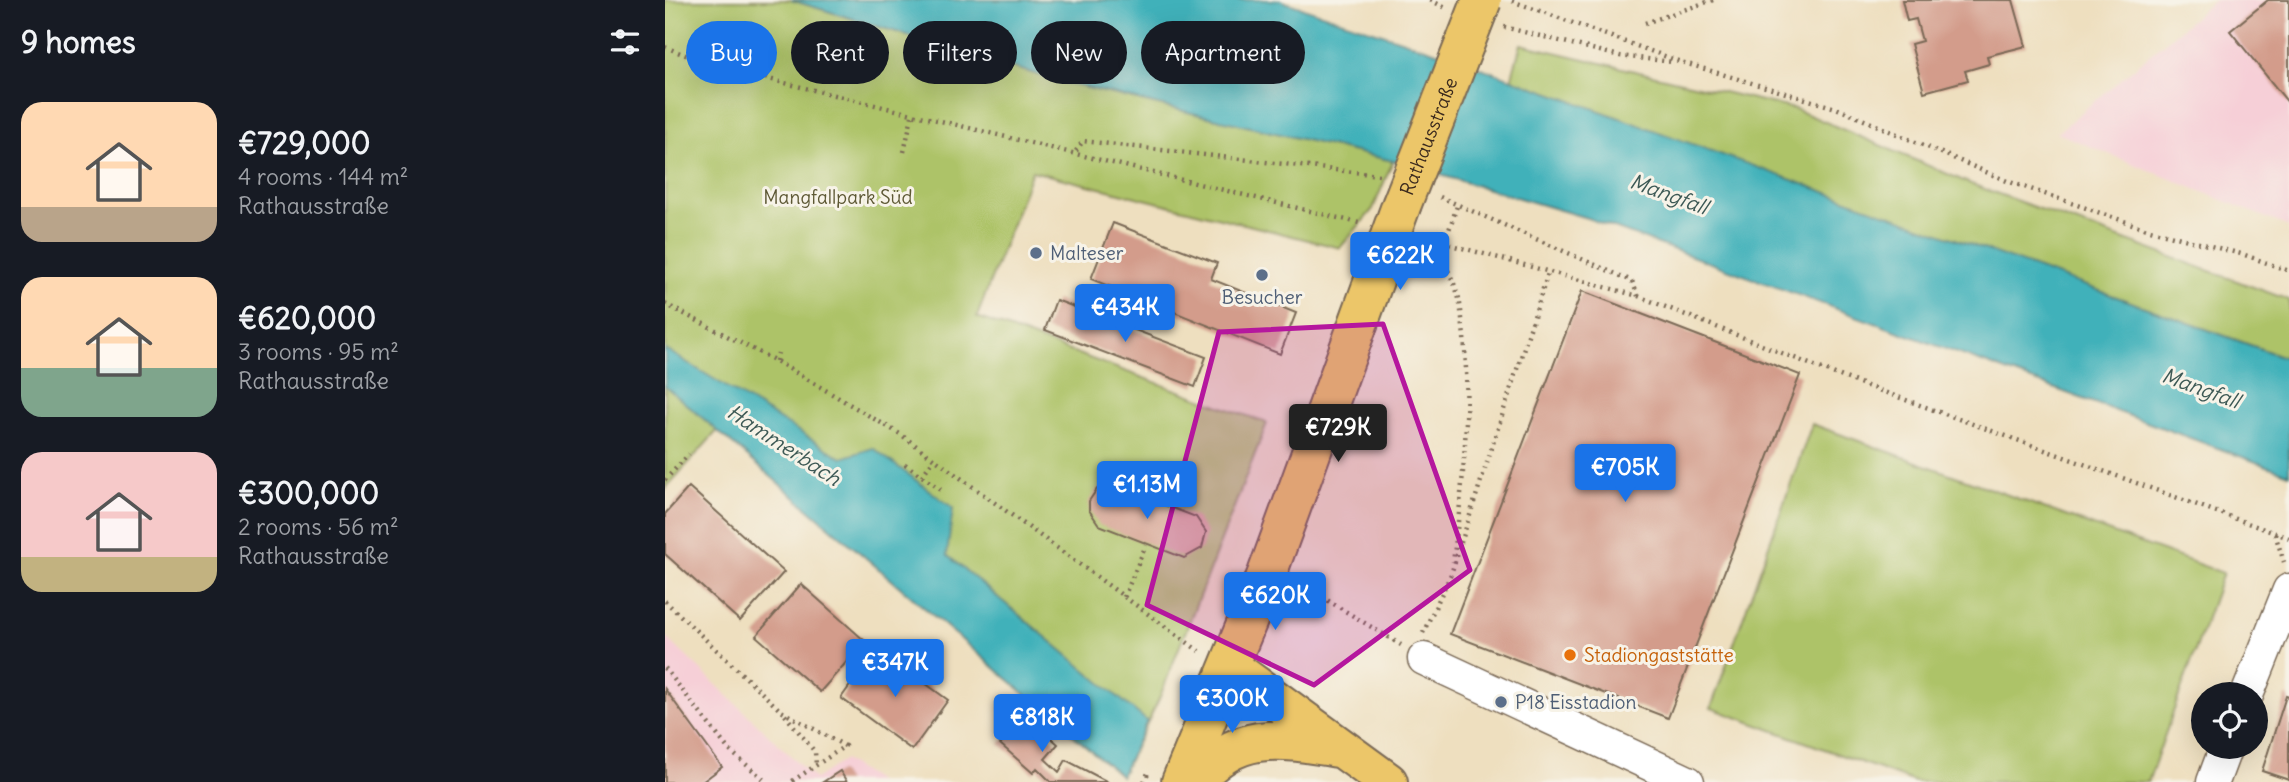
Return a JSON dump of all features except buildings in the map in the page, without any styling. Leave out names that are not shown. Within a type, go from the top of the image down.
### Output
[{"type":"main road","name":"Rathausstraße","points":[[1181,782],[1214,659],[1267,574],[1477,11]]},
{"type":"main road","points":[[1214,659],[1388,782]]},
{"type":"main road","points":[[1194,782],[1224,754],[1248,741],[1277,739],[1344,749]]},
{"type":"street","points":[[2252,682],[2287,580]]},
{"type":"street","points":[[1418,656],[1656,776],[1688,782]]},
{"type":"street","points":[[2213,782],[2222,759]]},
{"type":"path","points":[[1430,0],[1477,11],[1620,56],[1681,62]]},
{"type":"path","points":[[1508,0],[1681,62],[1836,108],[2007,181],[2150,230],[2245,255],[2289,271]]},
{"type":"path","points":[[1645,23],[1713,0]]},
{"type":"path","points":[[665,47],[711,65],[1350,221]]},
{"type":"path","points":[[904,152],[912,116]]},
{"type":"path","points":[[1076,152],[1083,141],[1380,175],[1404,202],[1433,239],[1460,301],[1465,385],[1465,471],[1451,574]]},
{"type":"path","points":[[1404,202],[1458,203],[1632,281],[1639,296]]},
{"type":"path","points":[[1445,242],[1458,203]]},
{"type":"path","points":[[1433,239],[1639,296],[1845,378],[2289,538]]},
{"type":"path","points":[[1292,584],[1327,600],[1418,656],[1451,574],[1549,270]]},
{"type":"path","points":[[665,304],[776,360],[900,434],[1214,659]]},
{"type":"path","points":[[776,360],[778,353]]},
{"type":"path","points":[[665,480],[689,454]]},
{"type":"path","points":[[922,476],[934,459]]},
{"type":"path","points":[[905,464],[944,492]]},
{"type":"path","points":[[2275,533],[2287,580]]},
{"type":"path","points":[[1124,597],[1146,545]]},
{"type":"path","points":[[665,601],[781,711],[815,752],[816,766]]},
{"type":"path","points":[[665,668],[729,750],[767,782]]},
{"type":"path","points":[[781,711],[845,746],[791,782]]},
{"type":"highlighted area","points":[[1383,324],[1470,570],[1314,685],[1147,605],[1219,332]]},
{"type":"shaded area","points":[[2215,0],[2289,0],[2289,227],[2057,133]]},
{"type":"shaded area","points":[[665,636],[815,779],[844,760],[878,782],[665,782]]},
{"type":"green space","name":"Mangfallpark Süd","points":[[665,0],[791,0],[860,21],[791,21],[791,84],[889,84],[889,30],[903,34],[903,84],[1017,84],[1017,69],[1031,73],[1031,84],[1071,84],[1393,161],[1373,209],[1340,248],[1032,171],[977,317],[1267,423],[1159,699],[1121,776],[719,429],[665,489]]},
{"type":"green space","points":[[1521,44],[1795,109],[1971,184],[2289,300],[2289,359],[1511,80]]},
{"type":"green space","points":[[1812,424],[2223,573],[2148,782],[1915,782],[1711,708]]},
{"type":"water","name":"Mangfall","points":[[791,0],[1279,0],[1431,50],[2289,359],[2289,474],[1587,218],[1393,161],[1071,84],[1127,84],[1127,21],[1031,21],[1031,73],[1017,69],[1017,21],[903,21],[903,34],[889,30],[889,21],[860,21]]},
{"type":"water","name":"Hammerbach","points":[[665,349],[842,458],[873,448],[953,508],[947,555],[1147,721],[1121,776],[665,386]]},
{"type":"place","name":"Malteser","points":[[1036,253]]},
{"type":"place","name":"Besucher","points":[[1262,275]]},
{"type":"place","name":"Stadiongaststätte","points":[[1570,655]]},
{"type":"place","name":"P18 Eisstadion","points":[[1501,702]]}]
